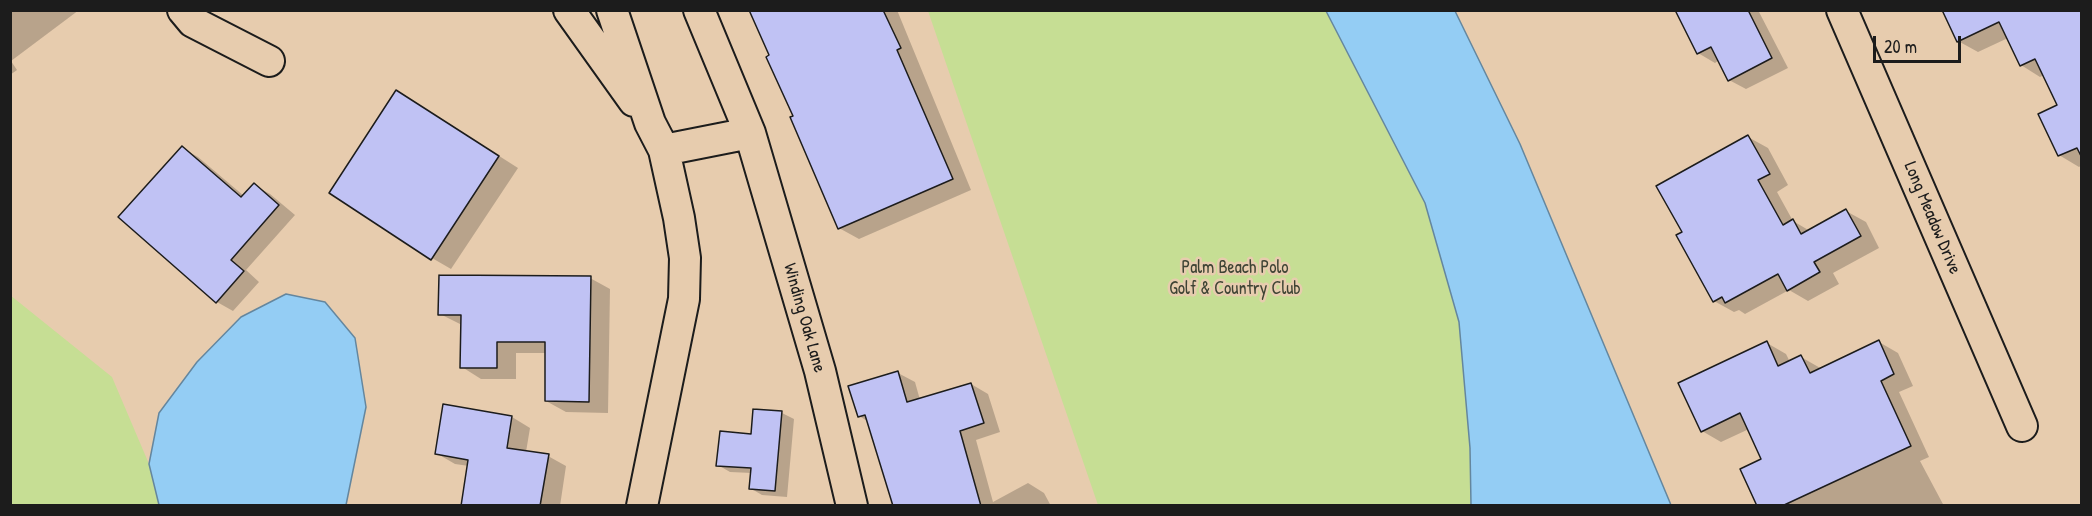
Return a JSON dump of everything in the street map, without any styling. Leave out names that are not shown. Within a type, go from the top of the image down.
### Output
[{"type":"street","points":[[183,10],[193,22],[270,61]]},
{"type":"street","points":[[569,10],[650,123],[664,150],[682,238],[684,299],[642,506]]},
{"type":"street","points":[[612,10],[650,123]]},
{"type":"street","name":"Winding Oak Lane","points":[[699,10],[750,133],[820,371],[852,506]]},
{"type":"street","name":"Long Meadow Drive","points":[[1842,10],[2022,426]]},
{"type":"street","points":[[664,150],[750,133]]},
{"type":"green space","name":"Palm Beach Polo Golf & Country Club","points":[[928,11],[1326,11],[1425,203],[1459,322],[1470,448],[1471,505],[1098,505]]},
{"type":"green space","points":[[10,295],[112,377],[149,464],[159,505],[11,505]]},
{"type":"water","points":[[1326,11],[1455,11],[1520,144],[1671,505],[1471,505],[1470,448],[1459,322],[1425,203]]},
{"type":"water","points":[[286,294],[325,302],[355,338],[366,407],[346,505],[159,505],[149,464],[159,413],[197,362],[241,317]]},
{"type":"building","points":[[749,10],[883,10],[901,48],[897,50],[953,179],[838,229],[790,117],[793,116],[766,57],[769,55]]},
{"type":"building","points":[[1675,10],[1748,10],[1772,58],[1728,81],[1711,47],[1697,54]]},
{"type":"building","points":[[1942,10],[2082,10],[2082,158],[2077,148],[2058,156],[2038,114],[2057,105],[2035,59],[2020,66],[1999,22],[1957,42]]},
{"type":"building","points":[[396,90],[499,156],[431,260],[329,193]]},
{"type":"building","points":[[1748,135],[1770,174],[1758,180],[1783,225],[1793,219],[1801,234],[1846,209],[1861,236],[1814,262],[1820,272],[1787,291],[1778,274],[1725,303],[1722,297],[1713,302],[1676,235],[1682,232],[1656,186]]},
{"type":"building","points":[[182,146],[241,197],[254,183],[279,205],[231,260],[244,271],[216,303],[118,217]]},
{"type":"building","points":[[439,275],[591,276],[589,402],[545,401],[545,342],[497,342],[497,368],[460,368],[461,315],[438,315]]},
{"type":"building","points":[[1879,340],[1894,374],[1881,381],[1911,446],[1782,506],[1757,506],[1740,469],[1761,459],[1740,413],[1701,432],[1678,383],[1767,341],[1778,366],[1801,355],[1810,373]]},
{"type":"building","points":[[898,371],[907,402],[971,383],[984,423],[960,431],[981,506],[893,506],[865,415],[858,417],[848,386]]},
{"type":"building","points":[[443,404],[512,416],[507,448],[549,454],[540,506],[461,506],[468,460],[435,454]]},
{"type":"building","points":[[753,409],[782,411],[775,491],[749,489],[751,468],[716,466],[720,431],[751,434]]}]
